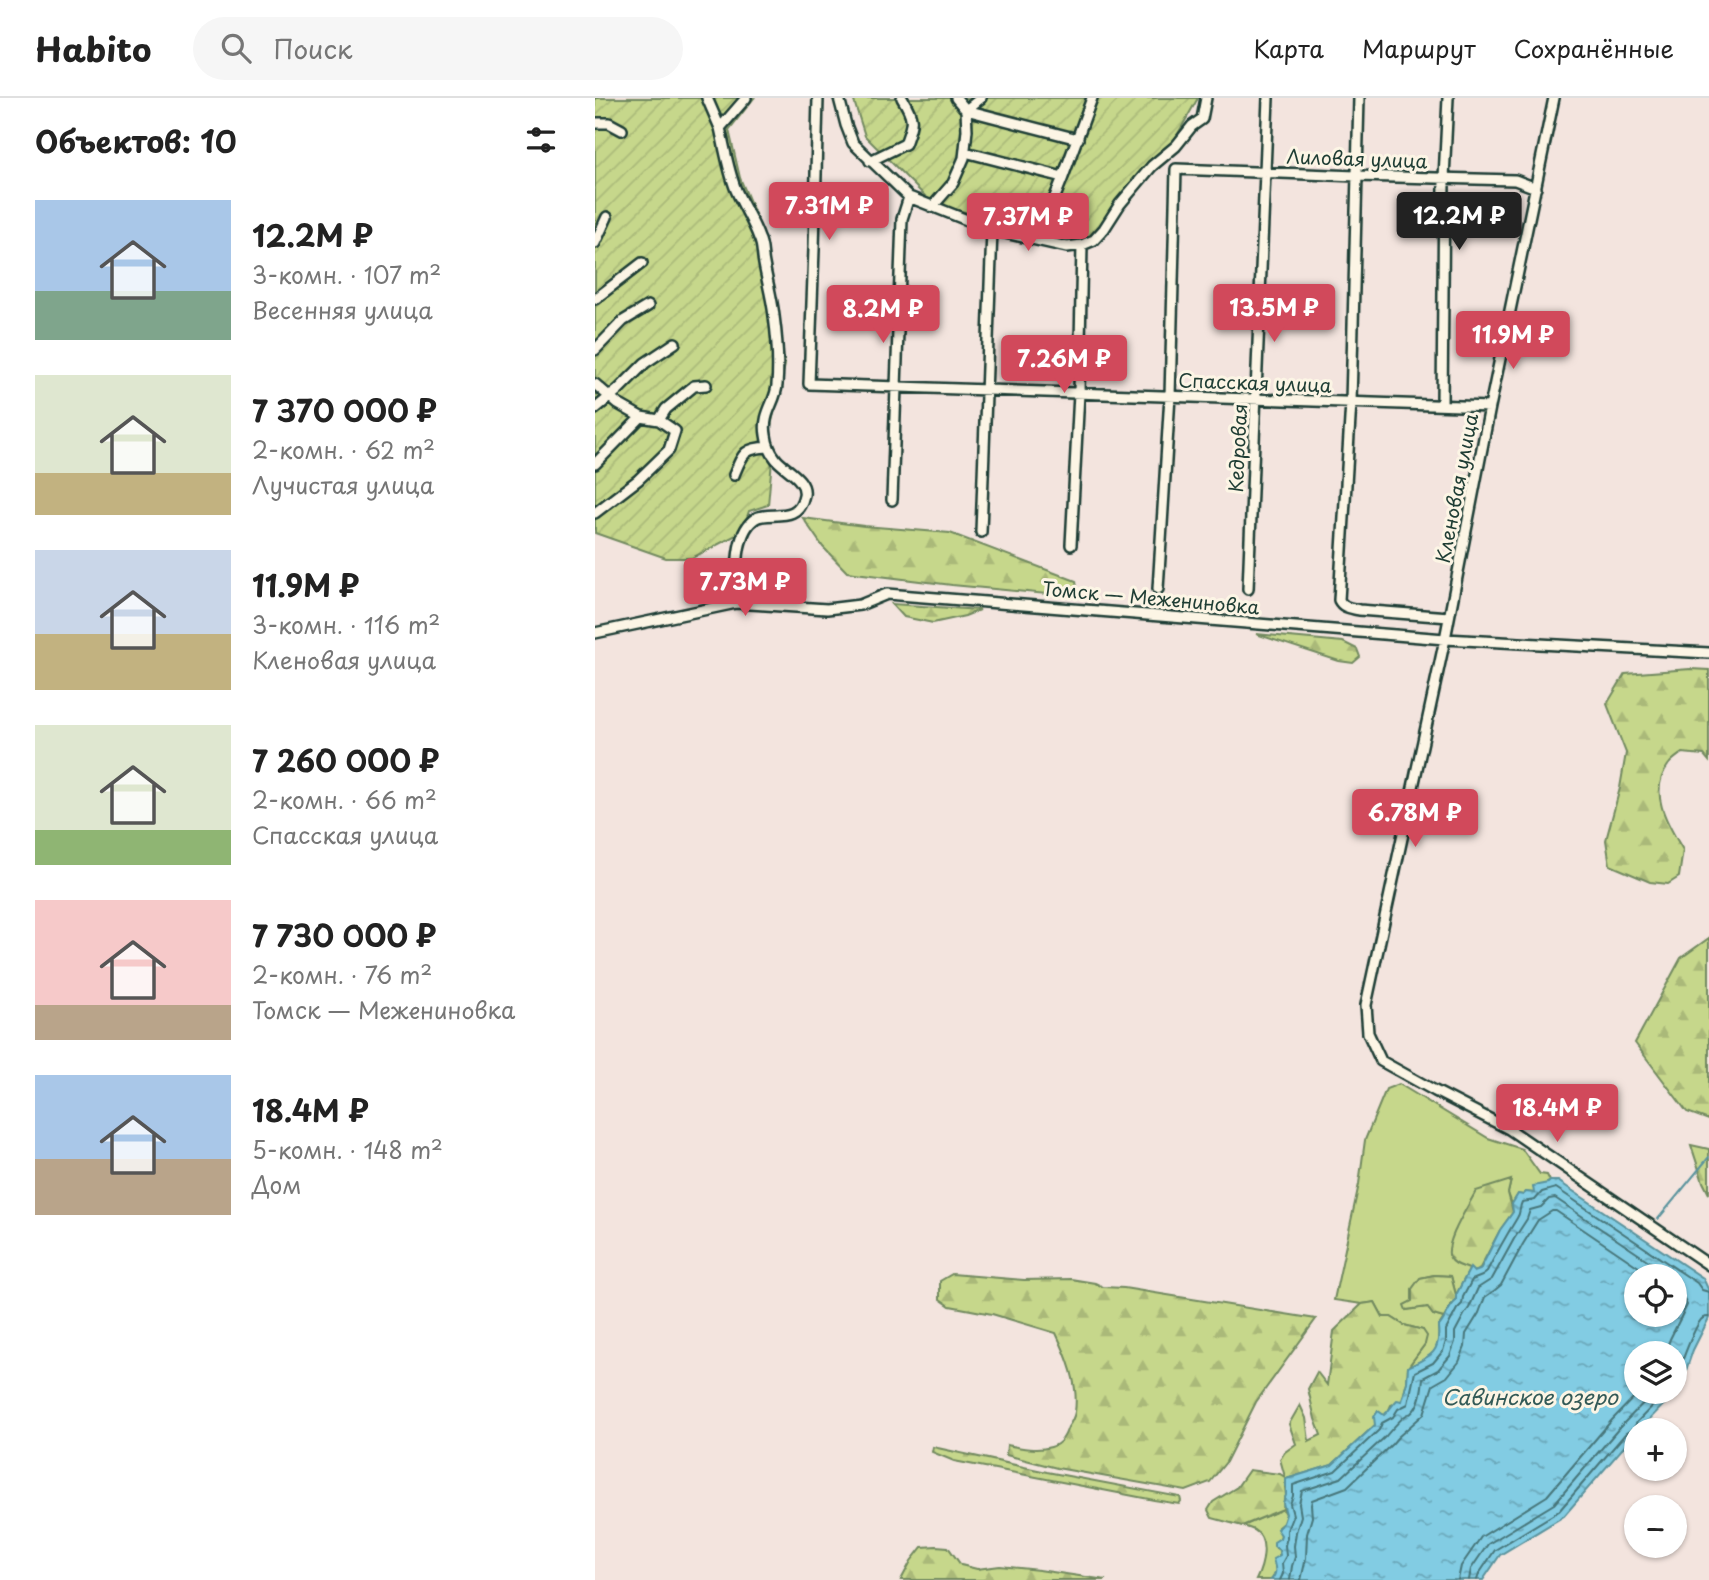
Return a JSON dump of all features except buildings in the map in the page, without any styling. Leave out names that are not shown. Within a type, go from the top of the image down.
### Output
[{"type":"street","points":[[706,98],[720,128],[736,190],[761,240],[774,314],[778,387],[767,412],[765,433],[776,459],[803,485],[805,492],[801,504],[791,513],[761,516],[750,525],[739,546],[737,582]]},
{"type":"street","points":[[720,128],[746,98]]},
{"type":"street","name":"Спасская улица","points":[[818,98],[809,384],[1490,407]]},
{"type":"street","points":[[839,98],[853,143],[909,197],[992,230],[1067,247],[1082,246],[1094,240],[1152,166],[1202,119],[1206,98]]},
{"type":"street","points":[[870,161],[905,144],[912,127],[911,113],[902,98]]},
{"type":"street","points":[[956,98],[966,110],[1078,139]]},
{"type":"street","points":[[966,110],[981,98]]},
{"type":"street","points":[[1035,239],[1043,227],[1092,98]]},
{"type":"street","name":"Кедровая","points":[[1248,589],[1268,98]]},
{"type":"street","points":[[1359,98],[1351,402],[1339,600],[1348,608],[1359,610],[1449,617]]},
{"type":"street","points":[[1442,405],[1444,178],[1448,98]]},
{"type":"street","name":"Кленовая улица","points":[[1554,98],[1445,639],[1366,1005],[1368,1033],[1381,1061],[1509,1129],[1709,1265]]},
{"type":"street","points":[[932,207],[953,183],[964,158],[966,110]]},
{"type":"street","points":[[595,123],[609,123],[622,131]]},
{"type":"street","points":[[965,152],[1063,177]]},
{"type":"street","name":"Лиловая улица","points":[[1170,396],[1175,169],[1515,180],[1536,188]]},
{"type":"street","points":[[892,500],[902,219],[909,197]]},
{"type":"street","points":[[595,243],[607,217]]},
{"type":"street","points":[[981,532],[992,230]]},
{"type":"street","points":[[1071,545],[1079,393],[1082,246]]},
{"type":"street","points":[[595,299],[642,263]]},
{"type":"street","points":[[595,350],[623,321],[647,306]]},
{"type":"street","points":[[595,408],[645,363],[675,342]]},
{"type":"street","points":[[595,384],[609,397],[641,418],[659,420],[675,431],[669,450],[638,480],[595,513]]},
{"type":"street","points":[[659,420],[666,410],[694,386],[706,385]]},
{"type":"street","points":[[1158,589],[1170,396]]},
{"type":"street","points":[[595,464],[641,418]]},
{"type":"street","points":[[734,475],[744,452],[752,448],[769,447]]},
{"type":"street","name":"Томск — Межениновка","points":[[595,633],[736,603],[827,608],[860,605],[887,594],[1445,639],[1709,653]]},
{"type":"green space","points":[[595,98],[754,98],[729,130],[740,178],[762,231],[785,365],[771,426],[772,460],[768,505],[749,511],[742,532],[692,558],[666,558],[595,533]]},
{"type":"green space","points":[[853,98],[1198,98],[1171,146],[1088,243],[933,204],[865,136]]},
{"type":"green space","points":[[803,518],[950,533],[1076,581],[1078,597],[847,572],[823,547]]},
{"type":"green space","points":[[892,604],[980,610],[933,623],[904,617]]},
{"type":"green space","points":[[1256,634],[1343,642],[1357,649],[1360,657],[1353,663],[1339,661]]},
{"type":"green space","points":[[1709,670],[1709,761],[1704,755],[1682,753],[1670,763],[1663,775],[1660,786],[1662,808],[1683,850],[1679,877],[1668,884],[1650,882],[1610,865],[1606,840],[1626,753],[1607,704],[1625,674]]},
{"type":"green space","points":[[1709,938],[1709,1120],[1687,1112],[1635,1043],[1681,958]]},
{"type":"green space","points":[[1399,1084],[1488,1138],[1522,1149],[1540,1174],[1547,1175],[1550,1181],[1534,1193],[1518,1194],[1512,1204],[1508,1193],[1511,1180],[1459,1265],[1470,1268],[1456,1295],[1451,1276],[1434,1275],[1421,1278],[1412,1289],[1412,1301],[1407,1310],[1427,1307],[1433,1315],[1444,1318],[1438,1327],[1436,1349],[1408,1367],[1425,1344],[1423,1330],[1404,1325],[1391,1317],[1383,1317],[1375,1302],[1362,1304],[1334,1300],[1359,1184],[1365,1140],[1386,1089]]},
{"type":"green space","points":[[1691,1145],[1709,1149],[1709,1194],[1703,1182]]},
{"type":"green space","points":[[1511,1180],[1508,1193],[1513,1212],[1500,1230],[1479,1270],[1474,1272],[1455,1263],[1450,1258],[1450,1244],[1476,1191]]},
{"type":"green space","points":[[952,1274],[1024,1280],[1071,1279],[1103,1287],[1124,1288],[1316,1319],[1256,1402],[1226,1462],[1210,1482],[1186,1491],[1057,1468],[1006,1455],[1007,1445],[1040,1449],[1054,1446],[1062,1439],[1075,1412],[1071,1371],[1056,1333],[992,1314],[950,1306],[940,1299],[940,1281]]},
{"type":"green space","points":[[1451,1276],[1456,1295],[1456,1301],[1444,1318],[1433,1315],[1427,1307],[1406,1310],[1404,1305],[1412,1301],[1412,1289],[1420,1278]]},
{"type":"green space","points":[[1375,1302],[1383,1317],[1391,1317],[1404,1325],[1423,1330],[1427,1336],[1425,1344],[1408,1367],[1402,1401],[1391,1405],[1383,1415],[1378,1411],[1375,1425],[1332,1465],[1286,1479],[1283,1509],[1242,1526],[1212,1518],[1208,1510],[1213,1502],[1237,1487],[1249,1470],[1285,1477],[1280,1459],[1296,1444],[1289,1424],[1300,1405],[1306,1418],[1309,1441],[1321,1435],[1308,1389],[1317,1372],[1327,1385],[1334,1331],[1362,1304]]},
{"type":"green space","points":[[933,1447],[1180,1497],[1181,1501],[1179,1504],[1154,1500],[954,1461],[932,1452]]},
{"type":"green space","points":[[1283,1509],[1286,1514],[1283,1523],[1278,1527],[1281,1535],[1276,1548],[1279,1553],[1276,1570],[1271,1580],[1256,1580],[1263,1560],[1264,1546],[1259,1534],[1243,1526]]},
{"type":"green space","points":[[922,1547],[948,1547],[961,1565],[977,1569],[1000,1566],[1106,1580],[901,1580]]},
{"type":"water","name":"Савинское озеро","points":[[1558,1181],[1682,1264],[1624,1264],[1624,1327],[1687,1327],[1687,1267],[1703,1278],[1709,1291],[1709,1318],[1687,1368],[1687,1341],[1624,1341],[1624,1404],[1664,1404],[1651,1418],[1624,1418],[1624,1447],[1564,1516],[1500,1555],[1483,1580],[1271,1580],[1275,1572],[1273,1559],[1280,1555],[1274,1542],[1280,1538],[1277,1529],[1286,1514],[1283,1503],[1286,1479],[1332,1465],[1375,1425],[1374,1417],[1378,1411],[1384,1415],[1397,1400],[1402,1401],[1408,1367],[1428,1357],[1435,1349],[1438,1343],[1438,1327],[1456,1301],[1456,1295],[1470,1268],[1474,1272],[1480,1270],[1500,1230],[1513,1212],[1512,1204],[1518,1194],[1534,1193],[1533,1186]]},
{"type":"waterway","points":[[1658,1219],[1709,1157]]}]
